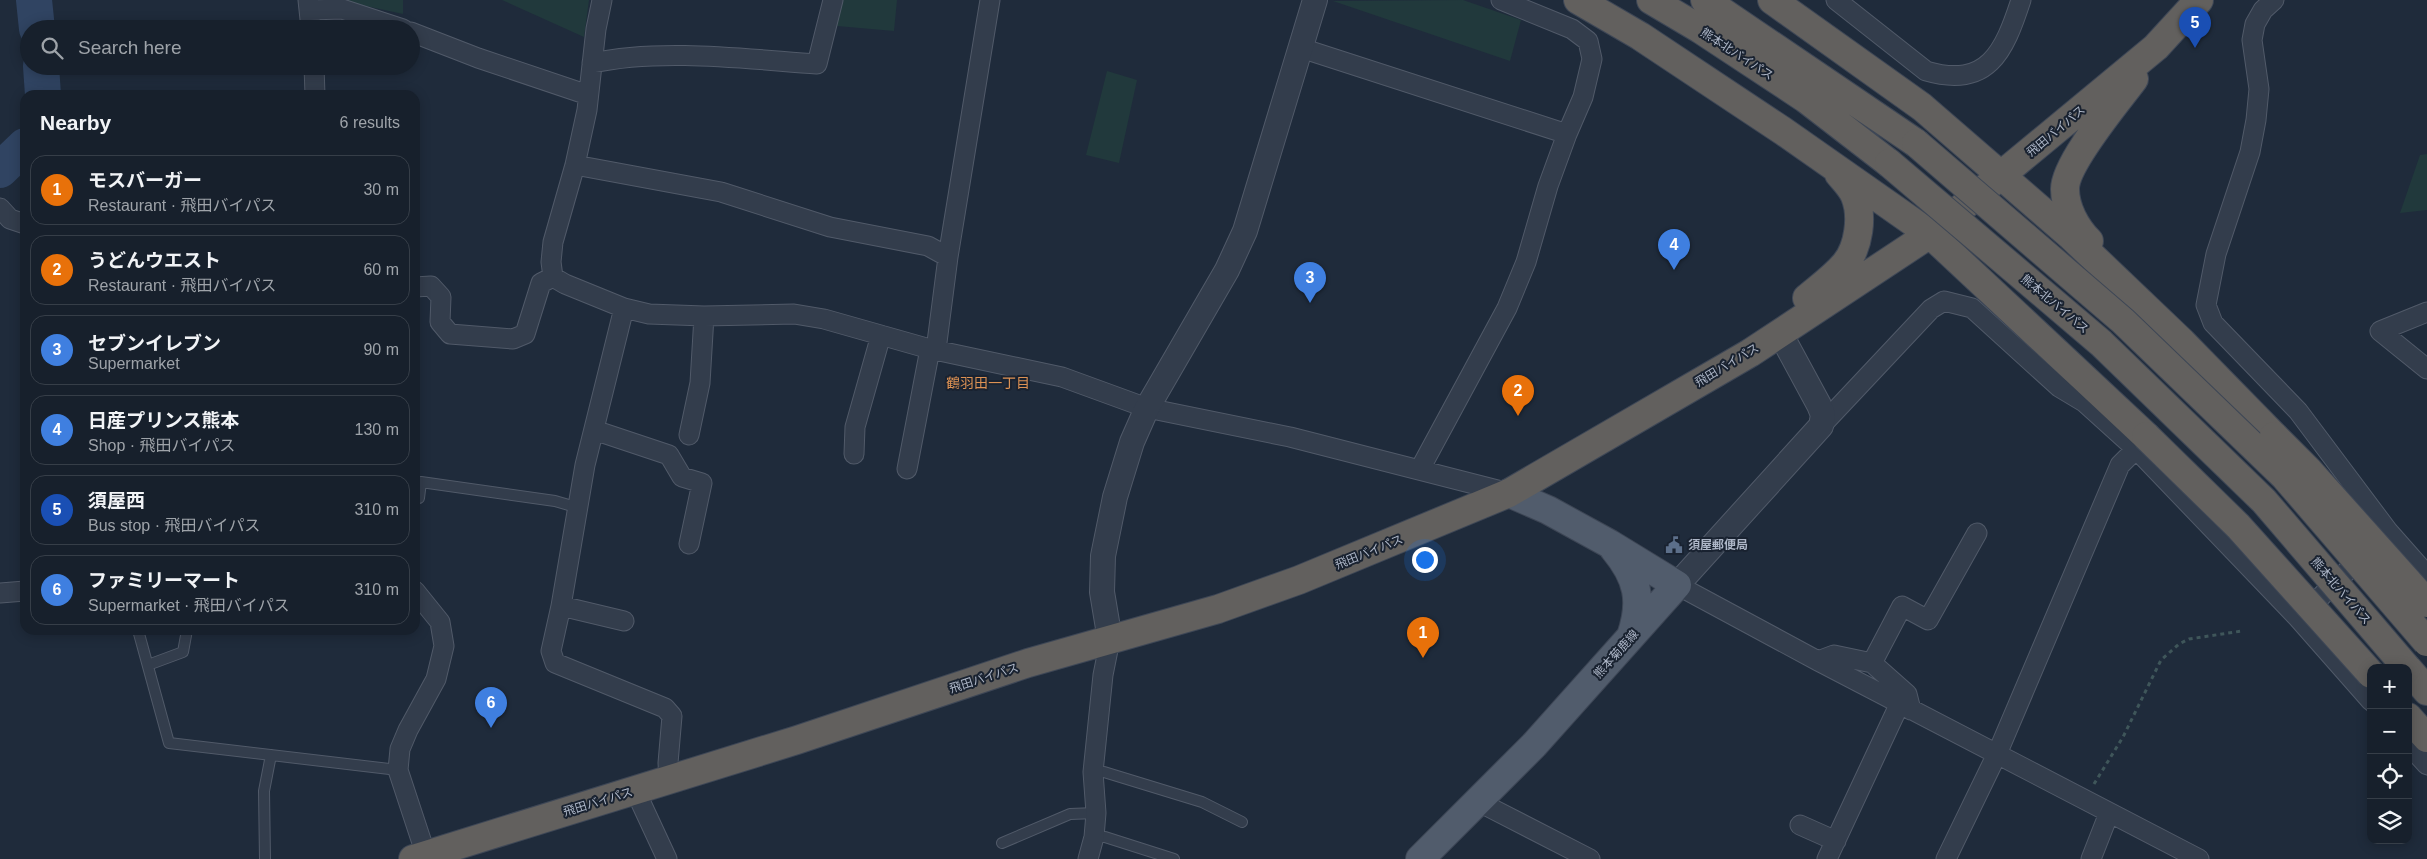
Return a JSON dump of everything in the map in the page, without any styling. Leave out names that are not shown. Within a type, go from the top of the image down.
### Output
[{"type":"highway","points":[[1578,0],[1640,36],[1832,165],[1930,234],[2141,442],[2238,526],[2367,670]]},
{"type":"highway","name":"熊本北バイパス","points":[[1651,0],[1700,29],[1806,99],[1889,163],[2101,343],[2256,494],[2405,664]]},
{"type":"highway","name":"熊本北バイパス","points":[[1705,0],[1916,143],[2123,321],[2285,477],[2427,642]]},
{"type":"highway","points":[[1772,0],[1922,107],[2072,237],[2182,342],[2309,471],[2427,603]]},
{"type":"highway","name":"飛田バイパス","points":[[420,857],[797,740],[1028,664],[1218,609],[1299,580],[1509,493],[1750,353],[1930,234],[2156,47],[2200,0]]},
{"type":"highway","points":[[2156,47],[2072,166],[2065,189],[2069,211],[2082,234],[2130,279],[2182,342]]},
{"type":"highway","points":[[1780,333],[1801,304],[1846,263],[1853,251],[1858,233],[1858,212],[1855,196],[1832,165]]},
{"type":"highway","name":"熊本北バイパス","points":[[2412,673],[2427,691]]},
{"type":"highway","points":[[2412,721],[2427,738]]},
{"type":"main road","points":[[1509,493],[1548,510],[1610,544],[1677,585]]},
{"type":"main road","points":[[1610,544],[1626,563],[1639,603],[1637,618],[1630,638]]},
{"type":"main road","name":"熊本菊鹿線","points":[[1420,859],[1534,745],[1677,585]]},
{"type":"street","points":[[553,277],[554,242],[575,165],[587,110],[602,0]]},
{"type":"street","points":[[592,63],[618,57],[715,57],[818,64],[833,0]]},
{"type":"street","points":[[906,469],[933,350],[990,0]]},
{"type":"street","points":[[1088,859],[1094,837],[1096,813],[1093,772],[1103,675],[1110,640],[1102,592],[1103,556],[1115,497],[1132,442],[1147,408],[1227,270],[1245,231],[1315,0]]},
{"type":"street","points":[[1420,469],[1508,308],[1526,262],[1567,134],[1583,97],[1592,58],[1588,41],[1572,29],[1500,0]]},
{"type":"street","points":[[1836,0],[1926,71],[1944,76],[1964,75],[1982,70],[1995,56],[2014,22],[2021,0]]},
{"type":"street","points":[[2274,0],[2263,10],[2255,24],[2252,40],[2259,88],[2250,152],[2216,254],[2206,305],[2213,323],[2298,410],[2388,531],[2427,576]]},
{"type":"street","points":[[309,13],[342,9],[376,20]]},
{"type":"street","points":[[420,35],[478,58],[588,95]]},
{"type":"street","points":[[1301,48],[1567,134]]},
{"type":"street","points":[[314,75],[315,90]]},
{"type":"street","points":[[575,165],[721,192],[830,228],[928,246],[948,257]]},
{"type":"street","points":[[0,208],[10,219],[20,222]]},
{"type":"street","points":[[420,287],[431,286],[440,297],[440,322],[450,334],[513,339],[526,334],[541,283],[553,277]]},
{"type":"street","points":[[553,277],[565,284],[624,308],[649,314],[704,316],[794,314],[824,319],[933,350],[1062,377],[1147,408],[1290,437],[1509,493]]},
{"type":"street","points":[[2199,859],[1818,662],[1677,585],[1931,309],[1944,301],[1972,308],[2059,387],[2141,442],[2367,696]]},
{"type":"street","points":[[624,308],[586,465],[561,606],[551,651],[555,663],[665,708],[672,716],[668,763],[669,780]]},
{"type":"street","points":[[2427,312],[2392,325],[2380,332],[2427,369]]},
{"type":"street","points":[[689,434],[700,383],[704,316]]},
{"type":"street","points":[[1780,333],[1819,405],[1823,415],[1822,426]]},
{"type":"street","points":[[854,454],[855,427],[881,335]]},
{"type":"street","points":[[594,430],[669,455],[682,477],[702,484],[689,544]]},
{"type":"street","points":[[1946,859],[1996,754],[2120,465],[2141,442]]},
{"type":"street","points":[[2298,618],[2388,531]]},
{"type":"street","points":[[1872,663],[1902,606],[1928,620],[1977,533]]},
{"type":"street","points":[[0,592],[20,591]]},
{"type":"street","points":[[420,597],[440,622],[444,646],[436,679],[408,730],[400,749],[398,770],[420,857]]},
{"type":"street","points":[[561,606],[624,621]]},
{"type":"street","points":[[1818,662],[1834,655],[1872,663],[1907,694],[1906,706],[1827,859]]},
{"type":"street","points":[[2412,748],[2427,765]]},
{"type":"street","points":[[636,790],[667,859]]},
{"type":"street","points":[[1477,801],[1590,859]]},
{"type":"street","points":[[2091,859],[2109,813]]},
{"type":"street","points":[[1800,825],[1836,841]]},
{"type":"lane","points":[[420,490],[421,482],[555,500],[579,508]]},
{"type":"lane","points":[[139,635],[169,743],[398,770]]},
{"type":"lane","points":[[148,665],[183,652],[186,635]]},
{"type":"lane","points":[[265,859],[264,791],[271,755]]},
{"type":"lane","points":[[1093,772],[1104,772],[1202,802],[1242,822]]},
{"type":"lane","points":[[1002,843],[1070,814],[1096,813]]},
{"type":"lane","points":[[1094,837],[1105,837],[1174,859]]},
{"type":"path","points":[[2084,800],[2123,736],[2161,660],[2179,644],[2189,639],[2242,631]]},
{"type":"green space","points":[[338,0],[403,0],[403,14]]},
{"type":"green space","points":[[502,0],[589,0],[584,37]]},
{"type":"green space","points":[[840,0],[897,0],[894,31],[837,26]]},
{"type":"green space","points":[[1463,0],[1521,20],[1510,61],[1333,1]]},
{"type":"green space","points":[[1107,71],[1137,80],[1119,163],[1086,155]]},
{"type":"green space","points":[[2427,154],[2427,210],[2400,213],[2420,155]]},
{"type":"waterway","points":[[34,0],[36,20]]},
{"type":"waterway","points":[[42,75],[43,90]]},
{"type":"waterway","points":[[0,170],[20,151]]},
{"type":"place","name":"須屋西","points":[[2195,48]]},
{"type":"place","name":"日産プリンス熊本","points":[[1674,270]]},
{"type":"place","name":"セブンイレブン","points":[[1310,303]]},
{"type":"place","name":"うどんウエスト","points":[[1518,416]]},
{"type":"place","name":"須屋郵便局","points":[[1674,545]]},
{"type":"place","name":"モスバーガー","points":[[1423,658]]},
{"type":"place","name":"ファミリーマート","points":[[491,728]]},
{"type":"district","name":"鶴羽田一丁目","points":[[988,383]]}]
